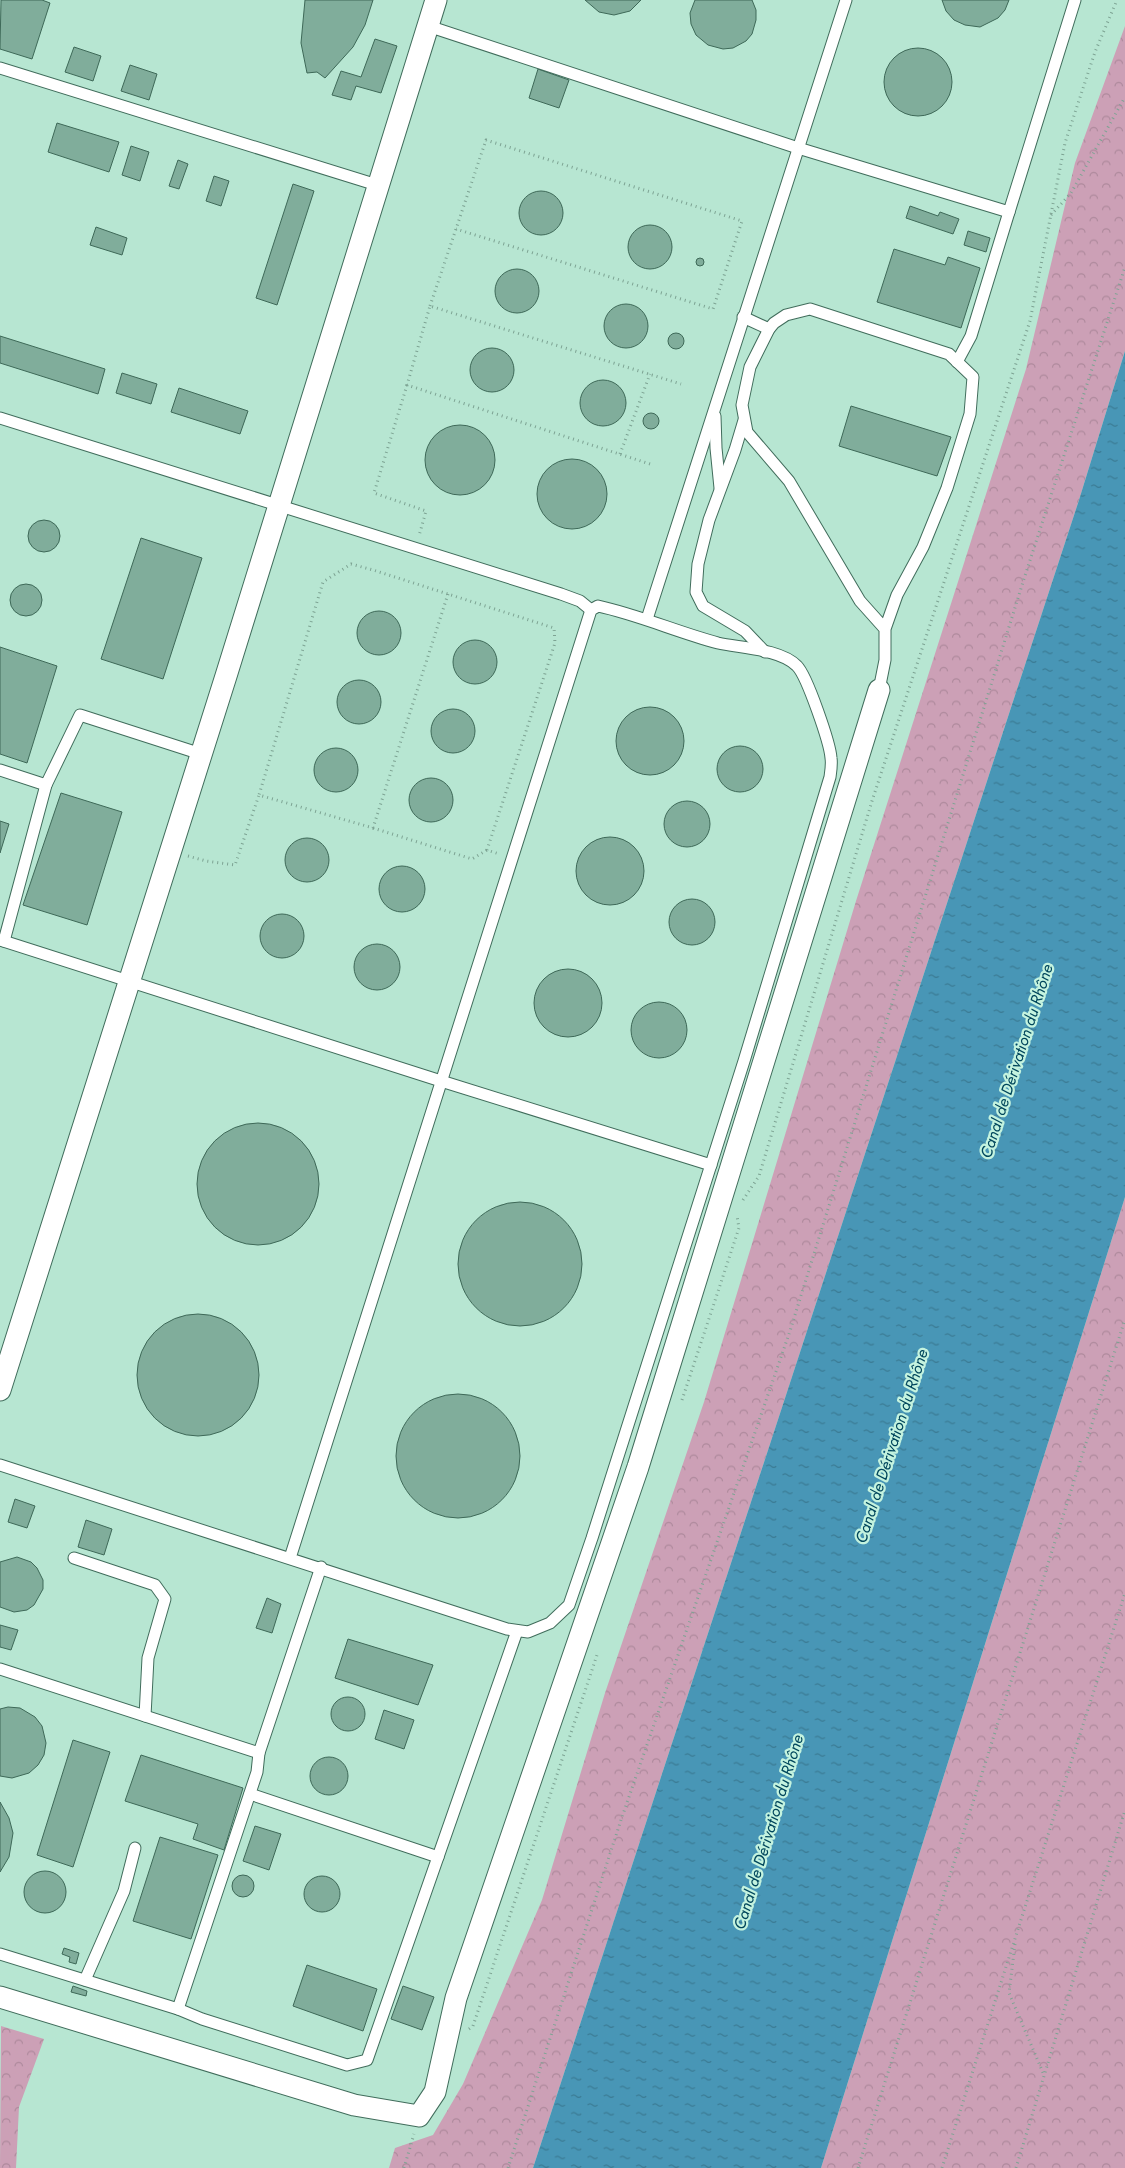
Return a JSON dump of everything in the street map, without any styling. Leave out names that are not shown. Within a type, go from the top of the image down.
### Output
[{"type":"street","points":[[0,1390],[436,0]]},
{"type":"street","points":[[0,1997],[354,2105],[419,2116],[435,2092],[447,2047],[456,1998],[638,1468],[879,690]]},
{"type":"lane","points":[[647,619],[846,0]]},
{"type":"lane","points":[[957,362],[971,336],[1075,0]]},
{"type":"lane","points":[[428,26],[798,148],[1009,212]]},
{"type":"lane","points":[[0,68],[378,185]]},
{"type":"lane","points":[[879,690],[885,660],[886,629],[897,595],[923,547],[947,488],[970,414],[972,377],[950,354],[810,309],[786,315],[768,330],[750,367],[742,405],[747,432],[789,481],[860,601],[886,629]]},
{"type":"lane","points":[[743,317],[768,330]]},
{"type":"lane","points":[[715,405],[716,448],[720,490]]},
{"type":"lane","points":[[0,418],[580,601],[590,610]]},
{"type":"lane","points":[[744,418],[709,520],[698,564],[696,592],[702,606],[745,632],[765,652]]},
{"type":"lane","points":[[0,1465],[290,1558],[321,1567],[506,1629],[528,1632],[550,1623],[569,1605],[711,1165],[830,777],[831,756],[804,674],[796,664],[765,652],[718,642],[647,619],[598,606],[590,610],[290,1558]]},
{"type":"lane","points":[[201,754],[80,715],[46,785],[2,941],[711,1165]]},
{"type":"lane","points":[[0,770],[46,785]]},
{"type":"lane","points":[[74,1558],[155,1585],[165,1599],[148,1658],[145,1716]]},
{"type":"lane","points":[[178,2009],[250,1794],[257,1772],[259,1752],[321,1567]]},
{"type":"lane","points":[[0,1954],[178,2009],[202,2019],[346,2065],[367,2060],[517,1631]]},
{"type":"lane","points":[[0,1669],[259,1752]]},
{"type":"lane","points":[[250,1794],[438,1857]]},
{"type":"lane","points":[[85,1980],[124,1891],[136,1848]]},
{"type":"path","points":[[740,1204],[759,1176],[872,801],[1030,321],[1065,143],[1095,52],[1117,0]]},
{"type":"path","points":[[1051,215],[1071,192],[1125,97]]},
{"type":"path","points":[[415,548],[426,511],[374,493],[408,385],[430,306],[486,140],[742,221],[713,309],[456,229]]},
{"type":"path","points":[[508,2168],[621,1820],[790,1331],[1023,582],[1125,267]]},
{"type":"path","points":[[430,306],[681,384]]},
{"type":"path","points":[[620,454],[650,374]]},
{"type":"path","points":[[408,385],[650,464]]},
{"type":"path","points":[[170,851],[206,861],[235,865],[259,795],[323,582],[351,564],[554,628],[555,643],[486,850],[472,859],[259,795]]},
{"type":"path","points":[[374,828],[448,594]]},
{"type":"path","points":[[486,850],[512,858]]},
{"type":"path","points":[[731,1219],[736,1210]]},
{"type":"path","points":[[858,2168],[1125,1318]]},
{"type":"path","points":[[942,2168],[1125,1593]]},
{"type":"path","points":[[1016,2168],[1125,1810]]},
{"type":"path","points":[[1016,1936],[1009,1993],[1044,2075]]},
{"type":"path","points":[[404,2168],[419,2116]]},
{"type":"green space","points":[[1125,26],[1125,351],[1079,500],[533,2168],[389,2168],[395,2148],[433,2135],[463,2084],[542,1900],[605,1693],[704,1402],[856,901],[1026,369],[1075,163]]},
{"type":"green space","points":[[1125,1197],[1125,2168],[821,2168]]},
{"type":"green space","points":[[1,2026],[44,2039],[19,2107],[16,2168],[0,2168]]},
{"type":"water","name":"Canal de Dérivation du Rhône","points":[[1125,351],[1125,1197],[821,2168],[533,2168],[1079,500]]},
{"type":"building","points":[[1,0],[42,0],[50,3],[32,59],[0,49]]},
{"type":"building","points":[[305,0],[373,0],[365,25],[353,47],[325,78],[317,72],[307,73],[301,43]]},
{"type":"building","points":[[585,0],[641,0],[630,11],[614,15],[599,12]]},
{"type":"building","points":[[695,0],[752,0],[756,10],[756,20],[752,34],[746,41],[733,48],[723,49],[708,45],[696,35],[691,24],[690,13]]},
{"type":"building","points":[[942,0],[1009,0],[1005,10],[998,18],[980,27],[965,25],[954,20],[946,11]]},
{"type":"building","points":[[375,39],[397,46],[381,93],[356,86],[351,100],[332,95],[341,71],[361,77]]},
{"type":"building","points":[[74,47],[101,56],[93,81],[65,72]]},
{"type":"building","points":[[911,48],[925,48],[937,53],[947,63],[952,75],[952,89],[947,101],[937,111],[925,116],[911,116],[899,111],[889,101],[884,89],[884,75],[889,63],[899,53]]},
{"type":"building","points":[[130,65],[157,74],[149,100],[121,91]]},
{"type":"building","points":[[538,69],[569,80],[559,108],[529,98]]},
{"type":"building","points":[[57,123],[119,142],[109,172],[48,152]]},
{"type":"building","points":[[131,146],[149,152],[140,181],[122,175]]},
{"type":"building","points":[[178,160],[188,164],[179,189],[169,186]]},
{"type":"building","points":[[214,176],[229,181],[221,206],[206,201]]},
{"type":"building","points":[[293,184],[314,191],[277,305],[256,298]]},
{"type":"building","points":[[541,191],[553,195],[559,201],[563,213],[559,225],[553,231],[541,235],[529,231],[523,225],[519,213],[523,201],[529,195]]},
{"type":"building","points":[[910,206],[938,216],[940,212],[959,219],[953,234],[906,218]]},
{"type":"building","points":[[650,225],[662,229],[668,235],[672,247],[668,259],[662,265],[650,269],[638,265],[632,259],[628,247],[632,235],[638,229]]},
{"type":"building","points":[[96,227],[127,238],[122,255],[90,245]]},
{"type":"building","points":[[968,231],[990,238],[986,252],[964,245]]},
{"type":"building","points":[[894,249],[945,265],[948,257],[980,268],[961,328],[877,302]]},
{"type":"building","points":[[700,258],[704,262],[700,266],[696,262]]},
{"type":"building","points":[[513,269],[521,269],[533,275],[539,291],[533,307],[521,313],[513,313],[501,307],[495,295],[495,287],[501,275]]},
{"type":"building","points":[[626,304],[638,308],[644,314],[648,326],[644,338],[638,344],[626,348],[614,344],[608,338],[604,326],[608,314],[614,308]]},
{"type":"building","points":[[673,333],[679,333],[684,338],[682,347],[673,349],[668,344],[668,338]]},
{"type":"building","points":[[0,336],[105,369],[98,394],[0,363]]},
{"type":"building","points":[[488,348],[496,348],[508,354],[514,370],[508,386],[496,392],[488,392],[476,386],[470,374],[470,366],[476,354]]},
{"type":"building","points":[[122,373],[157,384],[151,404],[116,393]]},
{"type":"building","points":[[603,380],[616,384],[622,390],[626,403],[622,416],[616,422],[603,426],[590,422],[584,416],[580,403],[584,390],[590,384]]},
{"type":"building","points":[[179,388],[248,411],[240,434],[171,412]]},
{"type":"building","points":[[851,406],[951,437],[937,476],[839,446]]},
{"type":"building","points":[[648,413],[654,413],[659,418],[657,427],[648,429],[643,424],[643,418]]},
{"type":"building","points":[[460,425],[473,428],[485,435],[492,447],[495,460],[492,473],[485,485],[473,492],[460,495],[447,492],[435,485],[428,473],[425,460],[428,447],[435,435],[447,428]]},
{"type":"building","points":[[579,459],[592,465],[601,474],[605,480],[607,494],[605,508],[597,519],[586,527],[565,529],[558,527],[547,519],[539,508],[537,487],[539,480],[547,469],[558,461]]},
{"type":"building","points":[[44,520],[56,524],[60,536],[56,548],[44,552],[32,548],[28,536],[32,524]]},
{"type":"building","points":[[141,538],[202,558],[163,679],[101,659]]},
{"type":"building","points":[[26,584],[32,585],[37,589],[41,594],[41,606],[37,611],[32,615],[26,616],[20,615],[15,611],[11,606],[10,600],[11,594],[15,589],[20,585]]},
{"type":"building","points":[[379,611],[391,615],[397,621],[401,633],[397,645],[391,651],[379,655],[367,651],[361,645],[357,633],[361,621],[367,615]]},
{"type":"building","points":[[471,640],[479,640],[491,646],[497,662],[491,678],[479,684],[471,684],[459,678],[453,666],[453,658],[459,646]]},
{"type":"building","points":[[0,647],[57,666],[27,763],[0,754]]},
{"type":"building","points":[[359,680],[371,684],[377,690],[381,702],[377,714],[371,720],[359,724],[347,720],[341,714],[337,702],[341,690],[347,684]]},
{"type":"building","points":[[650,707],[663,709],[674,717],[682,728],[684,741],[682,754],[674,765],[663,773],[650,775],[637,773],[626,765],[618,754],[616,741],[618,728],[626,717],[637,709]]},
{"type":"building","points":[[449,709],[457,709],[469,715],[475,731],[469,747],[457,753],[449,753],[437,747],[431,735],[431,727],[437,715]]},
{"type":"building","points":[[740,746],[753,750],[759,756],[763,769],[759,782],[753,788],[740,792],[727,788],[721,782],[717,769],[721,756],[727,750]]},
{"type":"building","points":[[336,748],[348,752],[354,758],[358,770],[354,782],[348,788],[336,792],[324,788],[318,782],[314,770],[318,758],[324,752]]},
{"type":"building","points":[[435,778],[447,784],[452,791],[452,809],[447,816],[440,821],[427,822],[419,819],[412,812],[409,796],[412,788],[419,781]]},
{"type":"building","points":[[61,793],[122,812],[87,925],[23,905]]},
{"type":"building","points":[[687,801],[700,805],[706,811],[710,824],[706,837],[700,843],[687,847],[674,843],[668,837],[664,824],[668,811],[674,805]]},
{"type":"building","points":[[0,821],[9,824],[0,853]]},
{"type":"building","points":[[610,837],[623,840],[634,847],[641,858],[644,871],[641,884],[634,895],[623,902],[610,905],[597,902],[586,895],[579,884],[576,871],[579,858],[586,847],[597,840]]},
{"type":"building","points":[[303,838],[311,838],[323,844],[329,860],[323,876],[311,882],[303,882],[291,876],[285,864],[285,856],[291,844]]},
{"type":"building","points":[[402,866],[415,870],[421,876],[425,889],[421,902],[415,908],[402,912],[389,908],[383,902],[379,889],[383,876],[389,870]]},
{"type":"building","points":[[688,899],[696,899],[705,903],[711,909],[715,922],[711,935],[705,941],[696,945],[688,945],[679,941],[673,935],[669,926],[669,918],[673,909],[679,903]]},
{"type":"building","points":[[278,914],[286,914],[298,920],[304,936],[298,952],[286,958],[278,958],[266,952],[260,940],[260,932],[266,920]]},
{"type":"building","points":[[377,944],[390,948],[396,954],[400,967],[396,980],[390,986],[377,990],[364,986],[358,980],[354,967],[358,954],[364,948]]},
{"type":"building","points":[[568,969],[581,972],[592,979],[599,990],[602,1003],[599,1016],[592,1027],[581,1034],[568,1037],[555,1034],[544,1027],[537,1016],[534,1003],[537,990],[544,979],[555,972]]},
{"type":"building","points":[[659,1002],[674,1007],[682,1015],[687,1030],[682,1045],[674,1053],[659,1058],[644,1053],[636,1045],[631,1030],[636,1015],[644,1007]]},
{"type":"building","points":[[258,1123],[270,1124],[281,1128],[292,1133],[301,1141],[309,1150],[314,1161],[318,1172],[318,1196],[314,1207],[309,1218],[301,1227],[292,1235],[281,1240],[270,1244],[258,1245],[246,1244],[235,1240],[224,1235],[215,1227],[207,1218],[202,1207],[198,1196],[197,1184],[198,1172],[202,1161],[207,1150],[215,1141],[224,1133],[235,1128],[246,1124]]},
{"type":"building","points":[[520,1202],[544,1207],[564,1220],[577,1240],[582,1264],[577,1288],[564,1308],[544,1321],[520,1326],[496,1321],[476,1308],[463,1288],[458,1264],[463,1240],[476,1220],[496,1207]]},
{"type":"building","points":[[198,1314],[221,1319],[241,1332],[254,1352],[259,1375],[254,1398],[241,1418],[221,1431],[198,1436],[175,1431],[155,1418],[142,1398],[137,1375],[142,1352],[155,1332],[175,1319]]},
{"type":"building","points":[[458,1394],[482,1399],[493,1404],[502,1412],[510,1421],[515,1432],[520,1456],[515,1480],[510,1491],[502,1500],[493,1508],[482,1513],[458,1518],[434,1513],[423,1508],[414,1500],[406,1491],[401,1480],[396,1456],[401,1432],[406,1421],[414,1412],[423,1404],[434,1399]]},
{"type":"building","points":[[15,1499],[35,1506],[27,1528],[8,1522]]},
{"type":"building","points":[[86,1520],[112,1529],[104,1555],[78,1547]]},
{"type":"building","points":[[17,1557],[31,1562],[37,1568],[43,1580],[43,1589],[34,1605],[27,1610],[14,1612],[0,1607],[0,1562]]},
{"type":"building","points":[[267,1598],[281,1604],[272,1633],[256,1628]]},
{"type":"building","points":[[0,1625],[18,1630],[11,1650],[0,1647]]},
{"type":"building","points":[[348,1639],[433,1665],[418,1705],[335,1678]]},
{"type":"building","points":[[348,1697],[360,1702],[365,1714],[360,1726],[348,1731],[336,1726],[331,1714],[336,1702]]},
{"type":"building","points":[[8,1707],[20,1708],[35,1717],[42,1726],[46,1743],[44,1755],[38,1765],[29,1773],[12,1778],[0,1776],[0,1709]]},
{"type":"building","points":[[384,1710],[414,1720],[404,1749],[375,1739]]},
{"type":"building","points":[[73,1740],[110,1752],[73,1867],[37,1855]]},
{"type":"building","points":[[141,1755],[243,1788],[224,1850],[193,1839],[198,1824],[125,1801]]},
{"type":"building","points":[[329,1757],[343,1762],[348,1776],[343,1790],[329,1795],[315,1790],[310,1776],[315,1762]]},
{"type":"building","points":[[0,1802],[9,1818],[13,1833],[9,1857],[0,1872]]},
{"type":"building","points":[[255,1826],[281,1834],[269,1870],[243,1861]]},
{"type":"building","points":[[160,1837],[218,1855],[191,1939],[133,1921]]},
{"type":"building","points":[[49,1871],[57,1874],[63,1880],[66,1892],[63,1904],[57,1910],[41,1913],[33,1910],[27,1904],[24,1888],[27,1880],[33,1874]]},
{"type":"building","points":[[239,1875],[247,1875],[254,1882],[254,1890],[247,1897],[239,1897],[232,1890],[232,1882]]},
{"type":"building","points":[[322,1876],[335,1881],[340,1894],[335,1907],[322,1912],[309,1907],[304,1894],[309,1881]]},
{"type":"building","points":[[64,1948],[79,1953],[76,1964],[69,1962],[70,1957],[62,1954]]},
{"type":"building","points":[[307,1965],[377,1989],[363,2031],[293,2006]]},
{"type":"building","points":[[73,1986],[87,1991],[86,1996],[71,1992]]},
{"type":"building","points":[[403,1986],[434,1997],[422,2030],[391,2019]]}]
